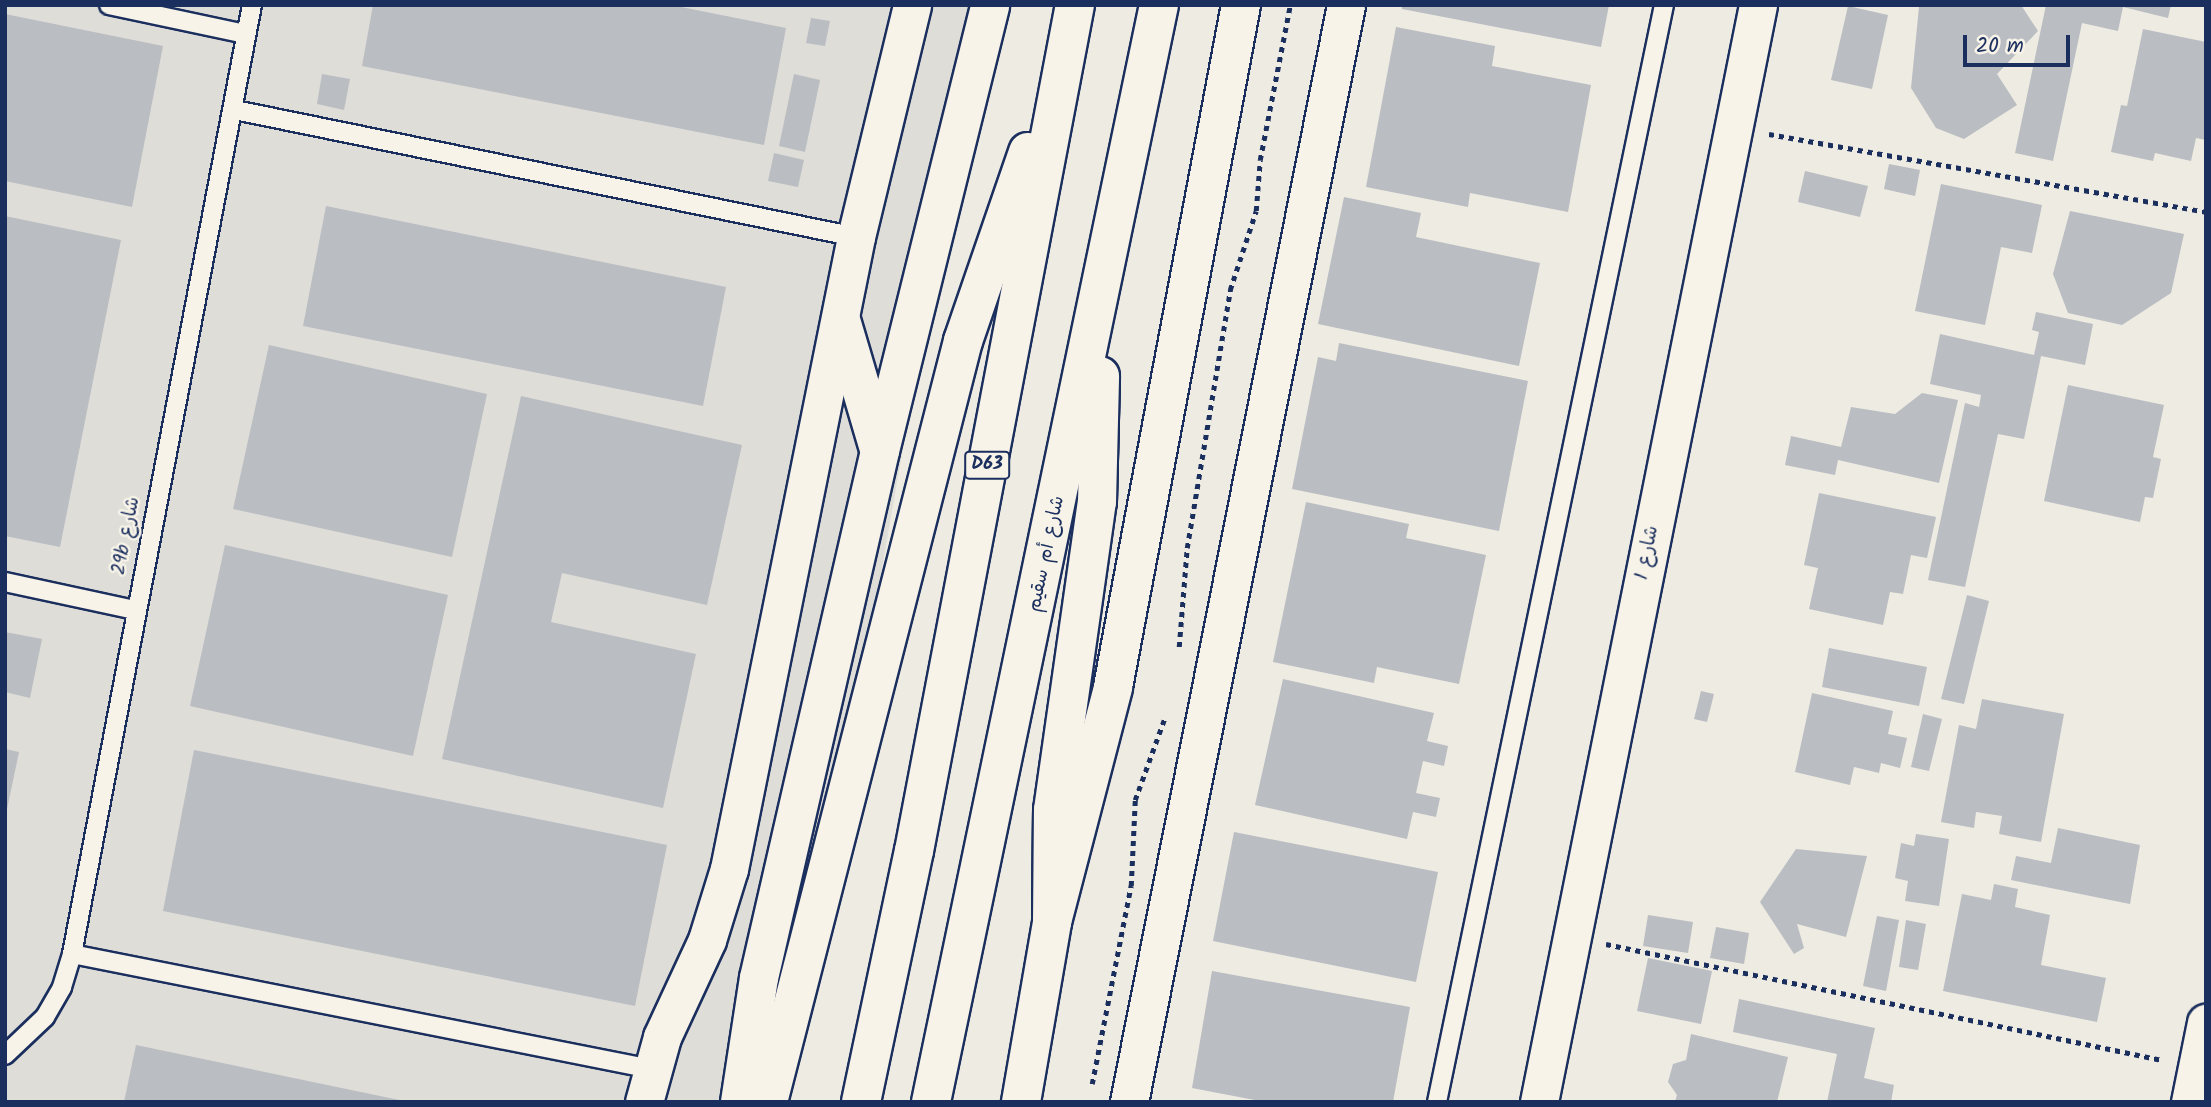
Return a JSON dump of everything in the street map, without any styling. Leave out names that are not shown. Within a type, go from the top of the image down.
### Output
[{"type":"main road","points":[[740,1102],[759,978],[880,450],[990,5]]},
{"type":"main road","name":"D63","points":[[861,1102],[914,851],[1075,5]]},
{"type":"main road","name":"شارع أم سقيم","points":[[931,1102],[1095,329],[1159,5]]},
{"type":"main road","points":[[1021,1102],[1052,922],[1113,687],[1241,5]]},
{"type":"main road","points":[[768,1102],[963,341],[999,227],[1059,80]]},
{"type":"main road","points":[[841,320],[880,450]]},
{"type":"main road","points":[[1052,922],[1059,754],[1097,502],[1102,444],[1095,329]]},
{"type":"street","points":[[648,1085],[707,940],[729,869],[856,237],[912,5]]},
{"type":"street","points":[[1129,1102],[1346,5]]},
{"type":"street","name":"شارع 1","points":[[1539,1102],[1758,5]]},
{"type":"street","points":[[2193,1085],[2206,1023]]},
{"type":"lane","points":[[109,5],[246,34]]},
{"type":"lane","name":"29b شارع","points":[[5,1055],[45,1017],[62,986],[72,954],[134,610],[235,110],[252,5]]},
{"type":"lane","points":[[1437,1102],[1664,5]]},
{"type":"lane","points":[[235,110],[856,237]]},
{"type":"lane","points":[[5,582],[134,610]]},
{"type":"lane","points":[[72,954],[648,1085]]},
{"type":"path","points":[[1178,658],[1187,548],[1230,290],[1256,211],[1260,160],[1290,5]]},
{"type":"path","points":[[1734,128],[2206,212]]},
{"type":"path","points":[[1091,1097],[1130,886],[1135,800],[1167,713]]},
{"type":"path","points":[[1571,937],[2193,1085]]},
{"type":"shaded area","points":[[5,5],[981,5],[788,1102],[5,1102]]},
{"type":"building","points":[[373,5],[671,5],[786,28],[764,145],[362,66]]},
{"type":"building","points":[[1402,5],[1609,5],[1601,47],[1402,9]]},
{"type":"building","points":[[2021,5],[2038,31],[1997,74],[2017,105],[1964,139],[1936,128],[1911,88],[1919,7]]},
{"type":"building","points":[[2046,5],[2171,5],[2168,18],[2123,7],[2118,31],[2082,23],[2053,161],[2015,153]]},
{"type":"building","points":[[1848,6],[1888,15],[1872,89],[1831,80]]},
{"type":"building","points":[[5,14],[163,46],[132,207],[5,181]]},
{"type":"building","points":[[811,18],[830,21],[825,46],[806,43]]},
{"type":"building","points":[[1396,27],[1495,46],[1492,66],[1591,85],[1568,212],[1470,193],[1468,207],[1366,187]]},
{"type":"building","points":[[2143,29],[2206,42],[2206,140],[2196,138],[2191,161],[2155,153],[2153,161],[2111,152],[2121,105],[2127,106]]},
{"type":"building","points":[[322,74],[350,79],[344,110],[317,104]]},
{"type":"building","points":[[794,74],[820,80],[805,152],[779,146]]},
{"type":"building","points":[[774,153],[804,160],[798,187],[768,181]]},
{"type":"building","points":[[1889,164],[1920,170],[1915,196],[1884,189]]},
{"type":"building","points":[[1805,171],[1868,186],[1860,217],[1798,202]]},
{"type":"building","points":[[1941,184],[2042,205],[2032,253],[2001,247],[1985,325],[1915,311]]},
{"type":"building","points":[[1344,197],[1421,213],[1416,237],[1540,263],[1519,366],[1318,324]]},
{"type":"building","points":[[326,206],[726,287],[703,406],[303,326]]},
{"type":"building","points":[[2070,211],[2184,234],[2171,293],[2122,325],[2068,313],[2053,274]]},
{"type":"building","points":[[5,216],[121,240],[60,547],[5,536]]},
{"type":"building","points":[[2036,312],[2093,324],[2085,365],[2041,356],[2024,439],[1998,434],[1965,587],[1928,580],[1965,403],[1979,407],[1981,395],[1930,384],[1940,334],[2034,355],[2039,332],[2032,330]]},
{"type":"building","points":[[1339,343],[1528,381],[1499,531],[1292,489],[1318,357],[1336,361]]},
{"type":"building","points":[[269,345],[487,394],[452,557],[233,509]]},
{"type":"building","points":[[2068,385],[2164,405],[2153,457],[2161,459],[2153,498],[2145,497],[2140,522],[2044,501]]},
{"type":"building","points":[[1922,393],[1958,400],[1939,483],[1838,460],[1835,475],[1785,465],[1791,436],[1841,447],[1851,407],[1895,414]]},
{"type":"building","points":[[521,396],[742,445],[707,605],[562,573],[551,622],[696,654],[663,808],[442,759]]},
{"type":"building","points":[[1819,493],[1936,517],[1927,558],[1911,555],[1903,594],[1890,592],[1883,625],[1809,609],[1818,568],[1804,565]]},
{"type":"building","points":[[1306,502],[1409,524],[1406,538],[1486,555],[1459,684],[1377,667],[1374,683],[1273,662]]},
{"type":"building","points":[[225,545],[448,595],[413,756],[190,706]]},
{"type":"building","points":[[1967,595],[1989,601],[1964,704],[1941,699]]},
{"type":"building","points":[[5,632],[42,639],[30,698],[5,692]]},
{"type":"building","points":[[1829,648],[1927,667],[1919,706],[1822,687]]},
{"type":"building","points":[[1283,679],[1434,713],[1427,741],[1448,746],[1444,766],[1423,761],[1416,793],[1440,798],[1436,817],[1413,812],[1407,839],[1255,805]]},
{"type":"building","points":[[1701,691],[1714,694],[1707,722],[1694,719]]},
{"type":"building","points":[[1812,693],[1893,711],[1888,734],[1907,738],[1900,768],[1881,763],[1879,773],[1854,767],[1850,785],[1795,772]]},
{"type":"building","points":[[1982,699],[2064,714],[2041,842],[1999,834],[2002,816],[1976,812],[1974,828],[1941,822],[1959,725],[1976,729]]},
{"type":"building","points":[[1923,714],[1942,719],[1929,771],[1911,767]]},
{"type":"building","points":[[5,749],[19,752],[6,814],[5,814]]},
{"type":"building","points":[[194,750],[667,845],[635,1006],[163,911]]},
{"type":"building","points":[[2058,828],[2140,845],[2130,904],[2011,880],[2016,856],[2051,863]]},
{"type":"building","points":[[1234,832],[1438,872],[1416,982],[1213,941]]},
{"type":"building","points":[[1916,834],[1949,839],[1939,906],[1905,901],[1908,881],[1895,878],[1901,843],[1914,846]]},
{"type":"building","points":[[1796,849],[1867,856],[1846,937],[1797,924],[1804,948],[1794,954],[1760,902]]},
{"type":"building","points":[[1994,884],[2018,889],[2015,907],[2050,915],[2041,965],[2106,978],[2097,1022],[1943,991],[1962,894],[1991,900]]},
{"type":"building","points":[[1648,915],[1693,922],[1688,953],[1643,946]]},
{"type":"building","points":[[1877,916],[1899,920],[1886,991],[1863,986]]},
{"type":"building","points":[[1906,920],[1926,924],[1918,970],[1899,967]]},
{"type":"building","points":[[1716,927],[1749,933],[1744,964],[1710,958]]},
{"type":"building","points":[[1648,958],[1712,971],[1701,1024],[1637,1011]]},
{"type":"building","points":[[1212,971],[1410,1007],[1393,1102],[1265,1102],[1192,1088]]},
{"type":"building","points":[[1739,999],[1875,1028],[1864,1078],[1894,1085],[1891,1102],[1827,1102],[1837,1054],[1733,1032]]},
{"type":"building","points":[[1691,1034],[1788,1057],[1777,1102],[1675,1102],[1677,1095],[1668,1082],[1673,1064],[1686,1060]]},
{"type":"building","points":[[136,1045],[404,1101],[404,1102],[124,1102]]}]
